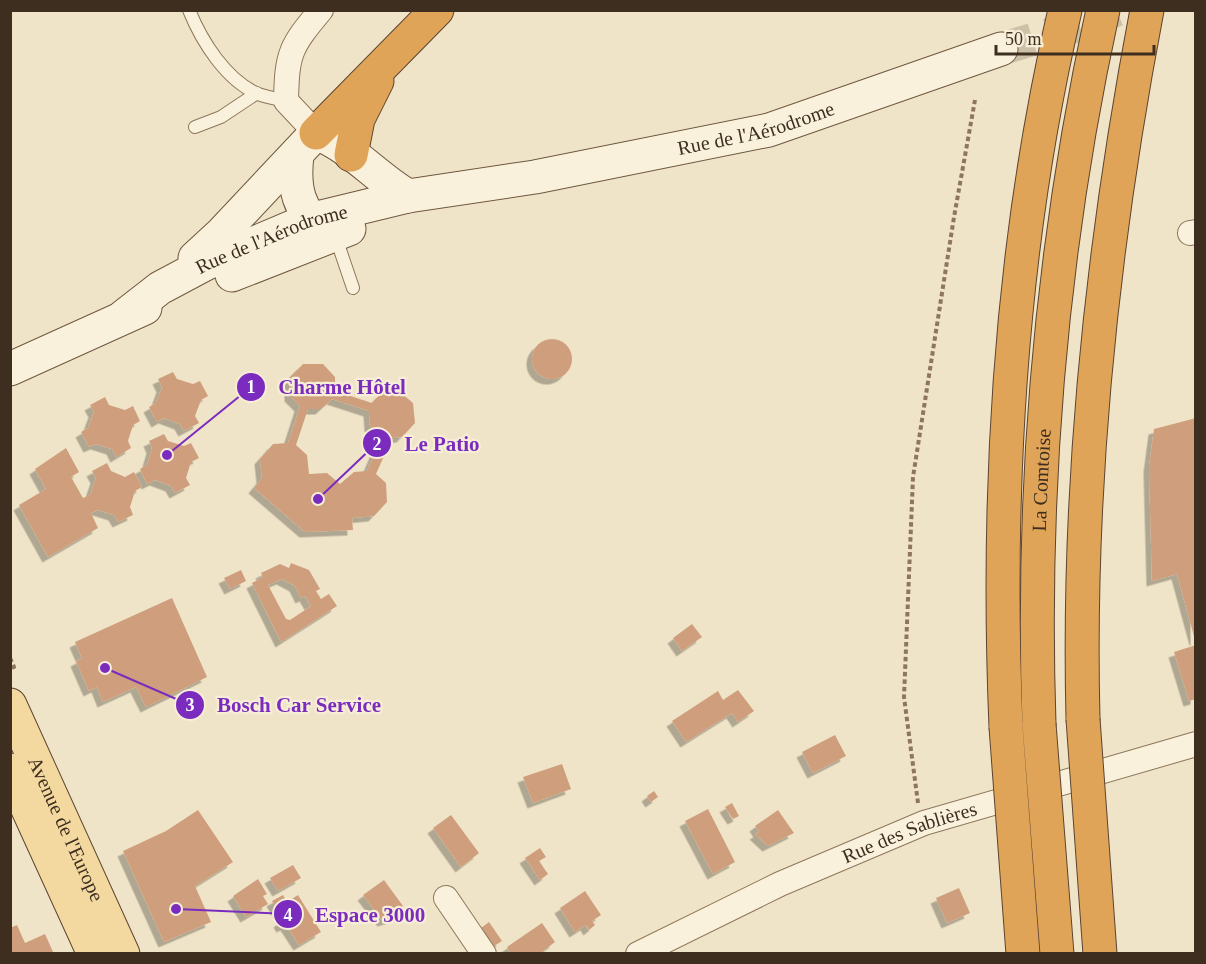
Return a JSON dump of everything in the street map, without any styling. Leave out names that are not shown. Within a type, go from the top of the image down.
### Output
[{"type":"highway","points":[[307,144],[347,99],[393,57],[437,10]]},
{"type":"highway","points":[[1055,10],[1057,45]]},
{"type":"highway","name":"La Comtoise","points":[[1023,954],[1006,727],[1003,604],[1009,416],[1031,206],[1057,45],[1065,10]]},
{"type":"highway","name":"La Comtoise","points":[[1057,954],[1039,724],[1039,528],[1047,408],[1066,225],[1103,10]]},
{"type":"highway","points":[[1100,954],[1083,719],[1084,510],[1098,322],[1121,149],[1147,10]]},
{"type":"highway","points":[[351,155],[362,110],[369,93],[393,57]]},
{"type":"main road","name":"Avenue de l'Europe","points":[[10,705],[123,954]]},
{"type":"main road","name":"Avenue de l'Europe","points":[[10,770],[94,954]]},
{"type":"street","points":[[321,10],[296,40],[289,57],[286,101],[307,144],[296,188],[332,226]]},
{"type":"street","name":"Rue de l'Aérodrome","points":[[19,362],[332,226],[408,196],[503,182],[769,129],[1001,49]]},
{"type":"street","points":[[307,144],[351,155],[386,184],[408,196]]},
{"type":"street","points":[[160,288],[220,236],[307,144]]},
{"type":"street","points":[[332,226],[351,155]]},
{"type":"street","name":"Rue de l'Aérodrome","points":[[124,316],[160,288],[207,263],[332,226],[503,182]]},
{"type":"street","name":"Rue des Sablières","points":[[638,954],[686,927],[924,823],[1196,744]]},
{"type":"street","points":[[446,898],[484,954]]},
{"type":"lane","points":[[189,10],[210,51],[235,77],[257,93],[286,101]]},
{"type":"lane","points":[[195,127],[221,117],[257,93]]},
{"type":"lane","points":[[332,226],[352,288]]},
{"type":"path","points":[[924,823],[915,791],[904,697],[913,477],[975,100]]},
{"type":"path","points":[[10,658],[14,667],[10,668]]},
{"type":"building","points":[[552,339],[566,345],[572,359],[566,373],[552,379],[538,373],[532,359],[538,345]]},
{"type":"building","points":[[303,364],[323,364],[335,377],[335,391],[372,403],[381,393],[400,392],[413,403],[415,423],[402,437],[392,438],[376,474],[386,483],[387,502],[374,516],[352,518],[353,530],[305,532],[254,488],[262,478],[260,459],[273,444],[288,443],[300,406],[290,396],[290,377]],"holes":[[[332,399],[369,411],[370,426],[382,436],[367,471],[354,472],[340,484],[327,473],[309,474],[307,455],[296,445],[308,409],[321,409]]]},
{"type":"building","points":[[173,372],[177,379],[193,384],[200,381],[208,396],[201,400],[195,416],[199,423],[184,431],[180,424],[164,418],[157,422],[149,407],[156,403],[162,387],[158,379]]},
{"type":"building","points":[[105,397],[109,405],[125,410],[133,406],[140,421],[133,425],[128,441],[131,448],[116,457],[112,449],[96,444],[89,447],[81,432],[88,428],[94,412],[90,405]]},
{"type":"building","points":[[1196,418],[1195,640],[1177,574],[1152,581],[1149,467],[1154,429]]},
{"type":"building","points":[[164,434],[168,441],[184,446],[191,443],[199,458],[191,462],[186,478],[190,485],[175,493],[171,486],[155,480],[147,484],[140,469],[147,465],[152,448],[149,441]]},
{"type":"building","points":[[66,448],[79,472],[71,477],[83,498],[90,495],[96,478],[92,471],[107,463],[111,471],[125,477],[134,472],[142,487],[135,491],[130,507],[133,515],[118,522],[114,515],[98,510],[91,513],[98,528],[48,557],[19,505],[46,489],[35,469]]},
{"type":"building","points":[[291,563],[309,570],[320,589],[316,591],[321,599],[329,594],[337,606],[281,642],[252,583],[263,577],[261,573],[280,564],[289,568]],"holes":[[[282,579],[295,586],[301,598],[305,596],[311,606],[290,620],[286,619],[268,585]]]},
{"type":"building","points":[[241,570],[246,581],[230,589],[224,578]]},
{"type":"building","points":[[172,598],[207,677],[146,707],[136,687],[103,702],[97,687],[89,691],[76,661],[82,658],[75,642]]},
{"type":"building","points":[[692,624],[702,637],[682,651],[673,638]]},
{"type":"building","points":[[1196,645],[1196,699],[1189,701],[1174,652]]},
{"type":"building","points":[[738,690],[754,711],[738,722],[732,713],[686,742],[672,721],[718,691],[723,700]]},
{"type":"building","points":[[835,735],[846,756],[813,773],[802,752]]},
{"type":"building","points":[[562,764],[571,789],[533,803],[523,777]]},
{"type":"building","points":[[654,791],[658,797],[651,802],[647,796]]},
{"type":"building","points":[[732,803],[739,816],[733,819],[725,807]]},
{"type":"building","points":[[708,809],[735,862],[713,874],[685,821]]},
{"type":"building","points":[[198,810],[233,862],[195,886],[211,922],[164,942],[123,851],[166,831]]},
{"type":"building","points":[[778,810],[794,833],[768,846],[755,834],[759,832],[755,826]]},
{"type":"building","points":[[451,815],[479,853],[461,867],[433,828]]},
{"type":"building","points":[[540,848],[546,857],[539,861],[548,874],[540,880],[525,858]]},
{"type":"building","points":[[293,865],[301,878],[278,891],[270,878]]},
{"type":"building","points":[[258,879],[267,894],[263,896],[268,904],[246,917],[233,896]]},
{"type":"building","points":[[384,880],[403,906],[391,915],[393,918],[383,921],[363,895]]},
{"type":"building","points":[[959,888],[970,913],[947,923],[936,898]]},
{"type":"building","points":[[585,891],[601,915],[592,921],[595,925],[589,930],[586,925],[575,932],[560,908]]},
{"type":"building","points":[[283,895],[287,902],[298,895],[321,932],[299,945],[286,925],[282,927],[279,922],[283,919],[272,901]]},
{"type":"building","points":[[489,922],[502,941],[494,946],[481,928]]},
{"type":"building","points":[[542,923],[555,942],[539,954],[511,954],[507,947]]},
{"type":"building","points":[[17,925],[25,943],[45,934],[54,954],[10,954],[10,928]]},
{"type":"tunnel","points":[[1001,49],[1090,22],[1116,10]]},
{"type":"place","name":"Charme Hôtel","points":[[167,455]]},
{"type":"place","name":"Le Patio","points":[[318,499]]},
{"type":"place","name":"Bosch Car Service","points":[[105,668]]},
{"type":"place","name":"Espace 3000","points":[[176,909]]}]
